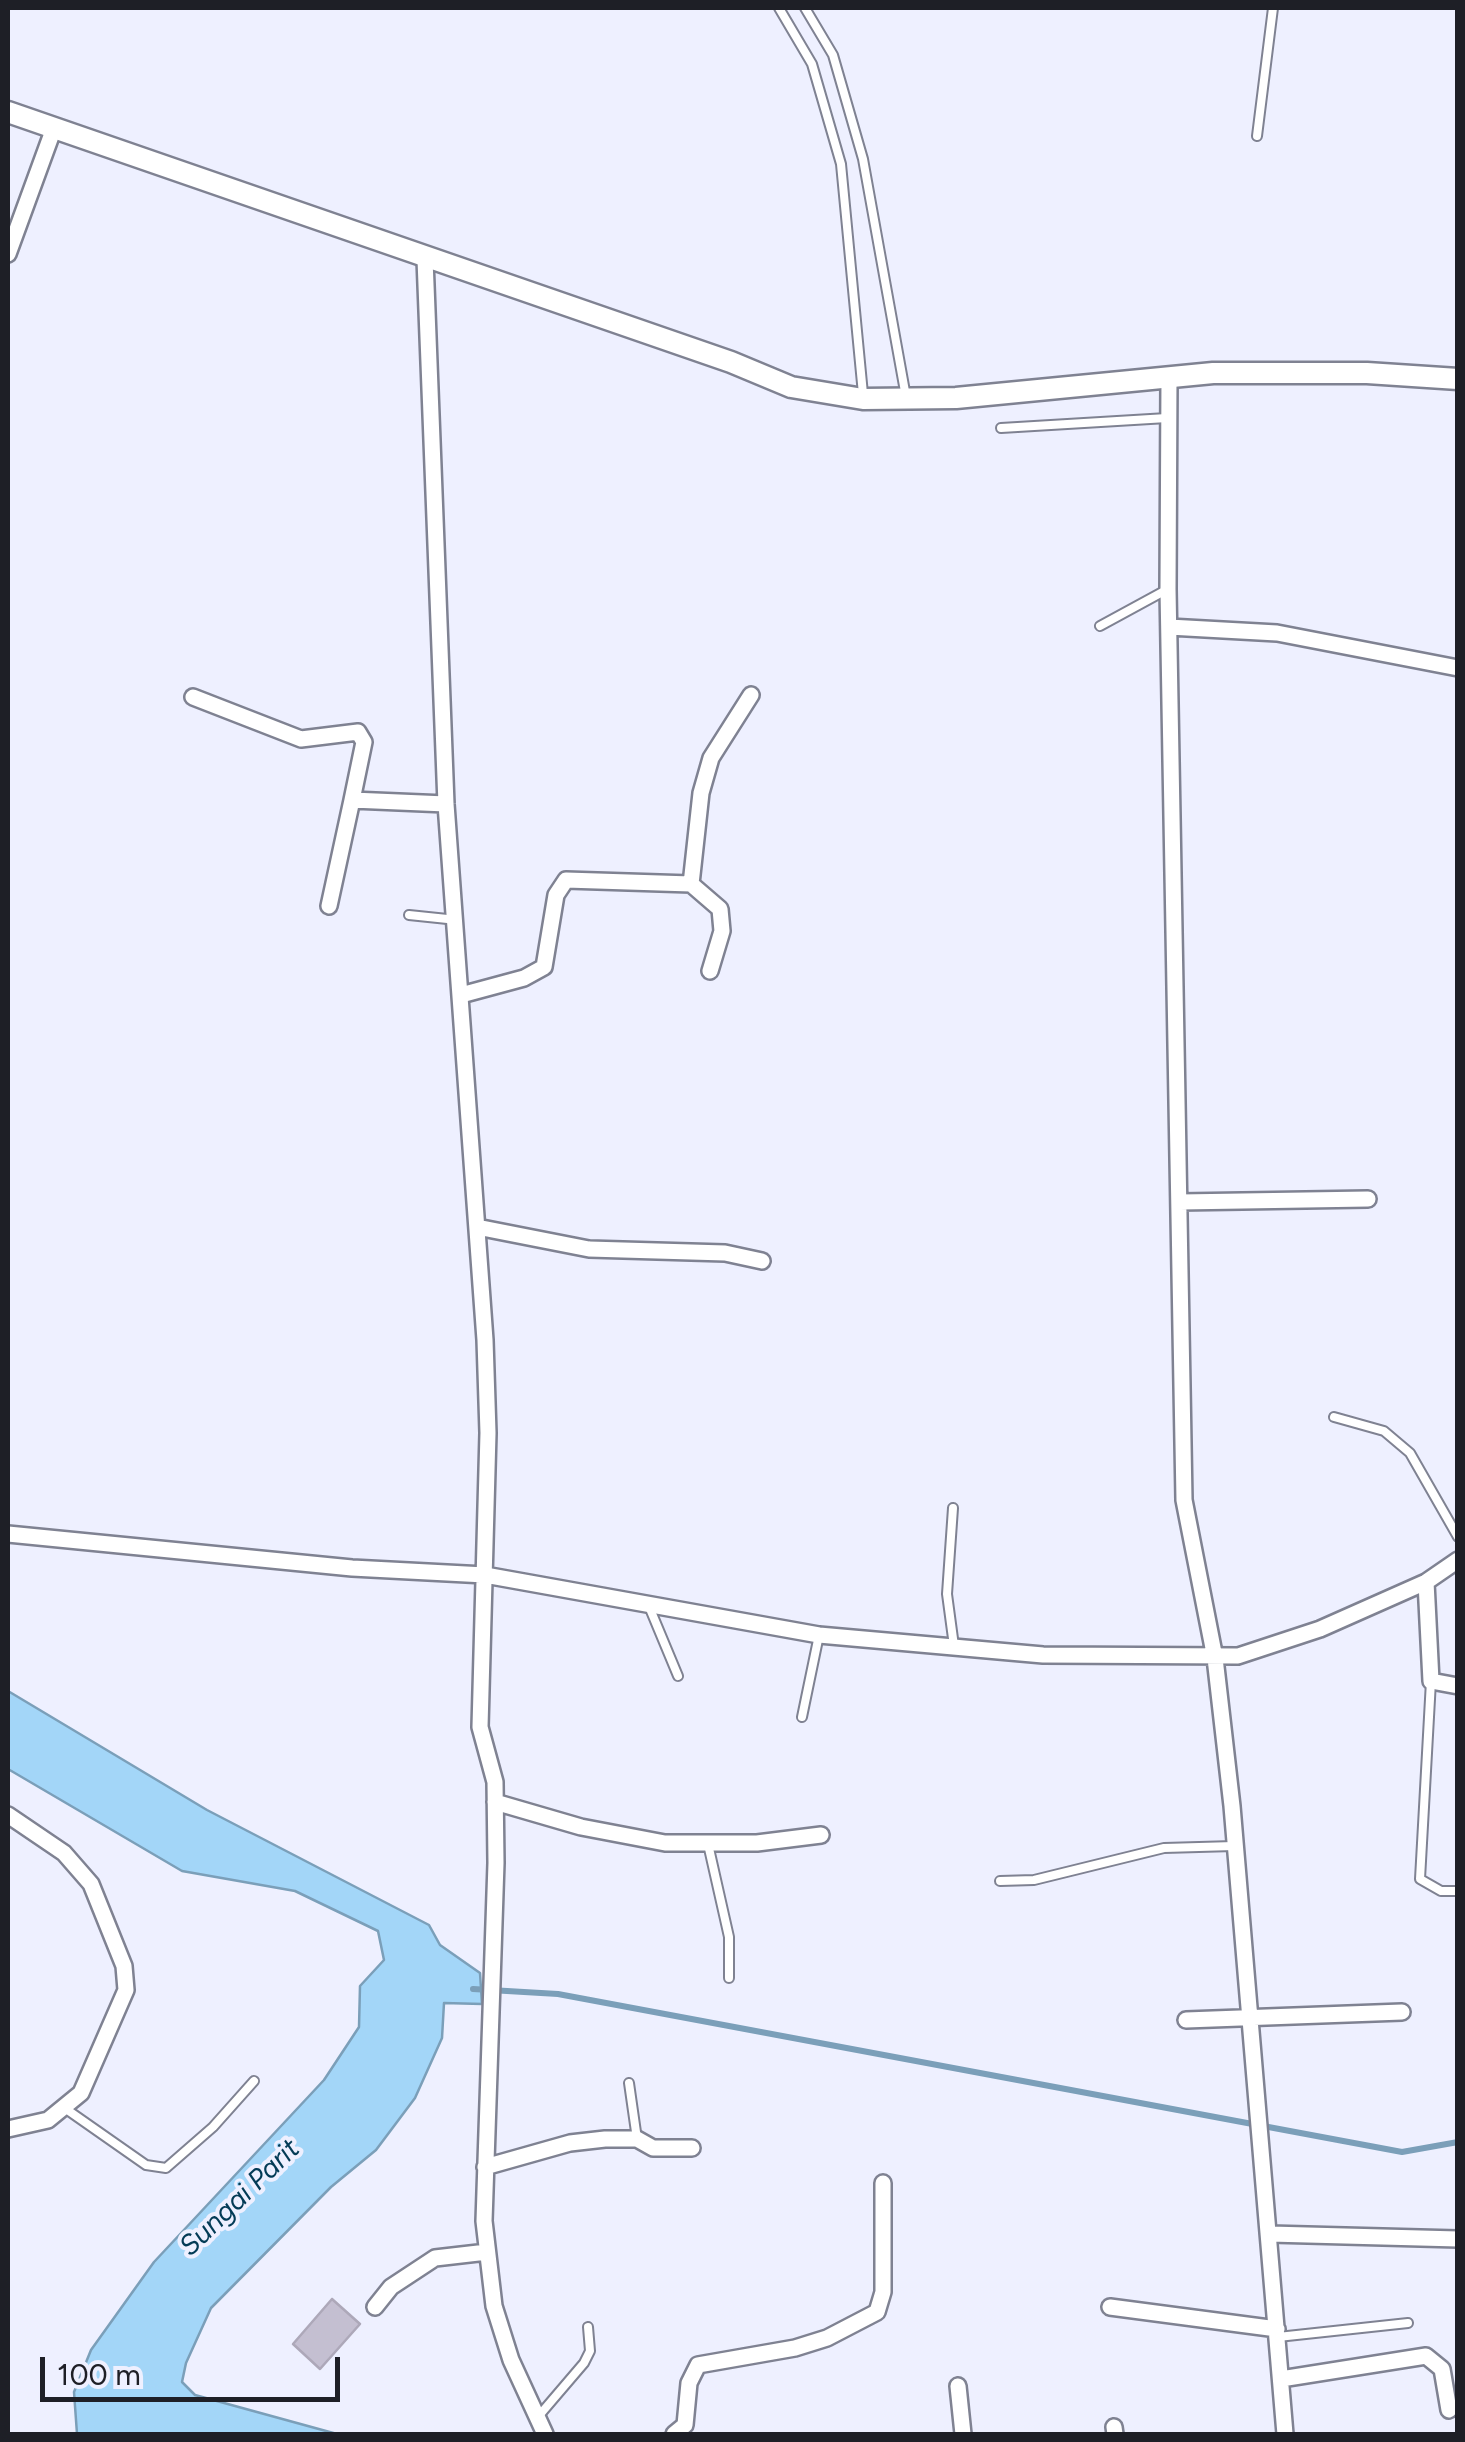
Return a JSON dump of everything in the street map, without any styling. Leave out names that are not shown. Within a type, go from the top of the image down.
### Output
[{"type":"street","points":[[8,112],[791,387],[863,399],[956,398],[1275,371],[1458,379]]},
{"type":"street","points":[[8,254],[54,128]]},
{"type":"street","points":[[425,259],[446,804],[488,1433],[480,1727],[495,1782],[496,1802],[495,1942],[485,2167],[487,2252],[494,2306],[545,2434]]},
{"type":"street","points":[[1169,377],[1168,589],[1184,1500],[1215,1658],[1264,2160],[1285,2434]]},
{"type":"street","points":[[1169,627],[1277,633],[1458,668]]},
{"type":"street","points":[[691,884],[701,793],[711,758],[752,695]]},
{"type":"street","points":[[193,698],[301,738],[358,732],[364,742],[329,906]]},
{"type":"street","points":[[352,800],[446,804]]},
{"type":"street","points":[[460,995],[524,978],[544,967],[556,894],[566,880],[691,884],[720,909],[722,931],[710,971]]},
{"type":"street","points":[[1180,1202],[1368,1199]]},
{"type":"street","points":[[477,1227],[590,1249],[725,1253],[762,1261]]},
{"type":"street","points":[[8,1534],[352,1568],[486,1575],[819,1635],[1043,1655],[1215,1658],[1265,1649],[1426,1582],[1458,1560]]},
{"type":"street","points":[[1426,1582],[1431,1681],[1458,1686]]},
{"type":"street","points":[[496,1802],[629,1836],[708,1844],[821,1835]]},
{"type":"street","points":[[8,1816],[80,1869],[124,1966],[122,2006],[81,2093],[48,2120],[8,2129]]},
{"type":"street","points":[[1186,2020],[1402,2012]]},
{"type":"street","points":[[485,2167],[570,2143],[637,2139],[654,2148],[692,2148]]},
{"type":"street","points":[[674,2434],[685,2424],[689,2384],[698,2365],[796,2348],[827,2338],[876,2312],[883,2292],[883,2182]]},
{"type":"street","points":[[1270,2234],[1458,2239]]},
{"type":"street","points":[[374,2307],[412,2270],[460,2252],[487,2252]]},
{"type":"street","points":[[1110,2308],[1278,2333]]},
{"type":"street","points":[[1282,2380],[1366,2362],[1426,2356],[1442,2368],[1449,2410]]},
{"type":"street","points":[[958,2386],[963,2434]]},
{"type":"lane","points":[[779,8],[812,64],[841,164],[863,399]]},
{"type":"lane","points":[[805,8],[833,55],[863,159],[906,397]]},
{"type":"lane","points":[[1256,136],[1273,8]]},
{"type":"lane","points":[[1001,428],[1167,418]]},
{"type":"lane","points":[[1100,626],[1168,589]]},
{"type":"lane","points":[[409,915],[456,920]]},
{"type":"lane","points":[[1334,1416],[1384,1431],[1410,1454],[1458,1537]]},
{"type":"lane","points":[[952,1508],[947,1594],[954,1646]]},
{"type":"lane","points":[[648,1604],[678,1676]]},
{"type":"lane","points":[[802,1718],[819,1635]]},
{"type":"lane","points":[[1431,1681],[1420,1879],[1441,1892],[1458,1892]]},
{"type":"lane","points":[[708,1844],[729,1937],[728,1978]]},
{"type":"lane","points":[[1000,1881],[1034,1880],[1164,1848],[1234,1846]]},
{"type":"lane","points":[[66,2109],[146,2165],[166,2168],[202,2137],[254,2080]]},
{"type":"lane","points":[[629,2082],[637,2139]]},
{"type":"lane","points":[[1278,2333],[1408,2323]]},
{"type":"lane","points":[[536,2418],[584,2363],[590,2352],[588,2327]]},
{"type":"water","name":"Sungai Parit","points":[[8,1691],[207,1810],[429,1925],[440,1945],[480,1973],[482,2004],[444,2003],[442,2038],[415,2098],[376,2150],[331,2187],[211,2308],[186,2363],[182,2382],[195,2395],[337,2434],[77,2434],[74,2392],[91,2350],[154,2262],[324,2080],[359,2027],[360,1986],[384,1960],[378,1931],[295,1891],[182,1871],[8,1769]]},
{"type":"building","points":[[332,2299],[360,2324],[320,2369],[293,2344]]},
{"type":"waterway","points":[[473,1989],[558,1994],[1402,2152],[1458,2142]]}]
